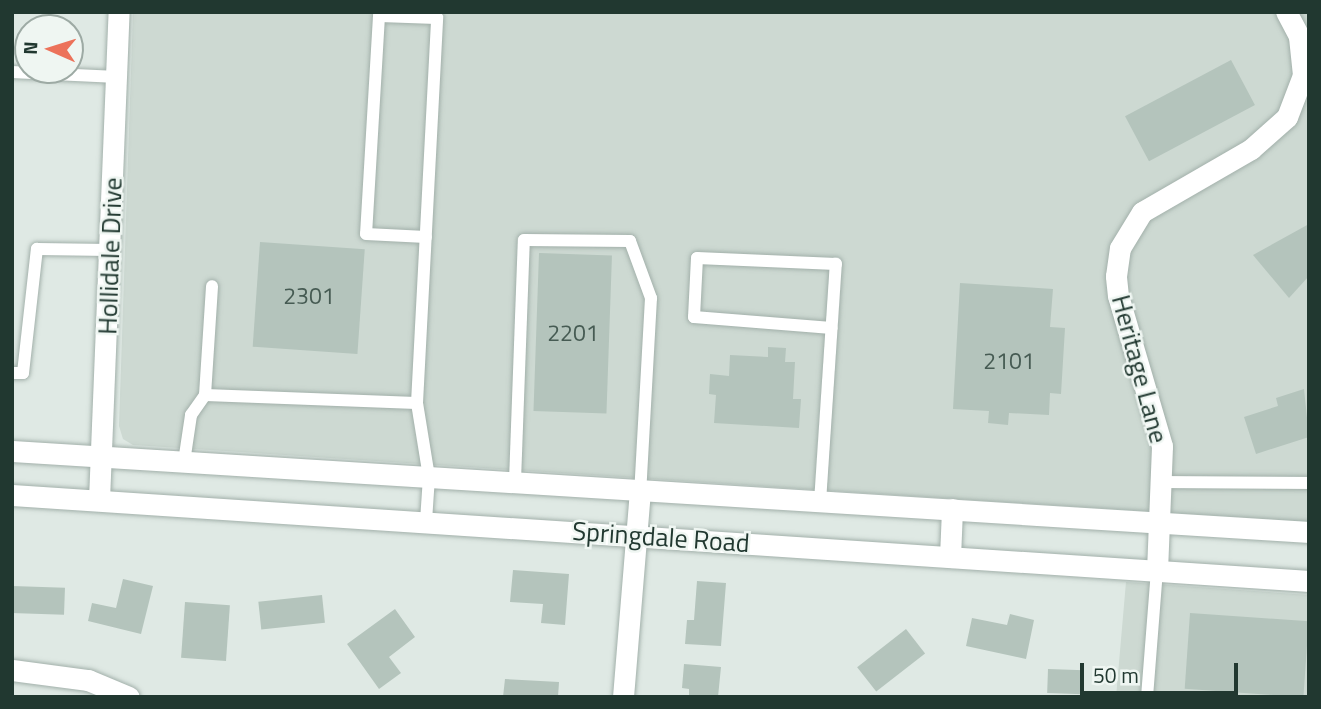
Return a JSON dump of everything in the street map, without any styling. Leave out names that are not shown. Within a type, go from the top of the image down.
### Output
[{"type":"street","name":"Hollidale Drive","points":[[99,500],[119,12]]},
{"type":"street","name":"Heritage Lane","points":[[1157,571],[1164,482],[1157,423],[1118,296],[1116,276],[1120,248],[1142,212],[1251,149],[1280,124],[1298,96],[1303,75],[1299,36],[1286,12]]},
{"type":"street","name":"Springdale Road","points":[[12,451],[1309,532]]},
{"type":"street","points":[[623,697],[640,492]]},
{"type":"street","name":"Springdale Road","points":[[12,495],[1309,581]]},
{"type":"street","points":[[950,557],[952,509]]},
{"type":"street","points":[[12,670],[88,680],[129,697]]},
{"type":"lane","points":[[426,237],[366,234],[379,16],[437,18],[426,237],[417,402],[429,477],[426,521]]},
{"type":"lane","points":[[12,72],[117,77]]},
{"type":"lane","points":[[515,481],[524,240],[630,241],[651,298],[640,492]]},
{"type":"lane","points":[[12,373],[23,373],[37,249],[110,250]]},
{"type":"lane","points":[[820,502],[832,328],[836,264],[696,258],[694,317],[832,328]]},
{"type":"lane","points":[[184,462],[191,415],[205,395],[212,286]]},
{"type":"lane","points":[[205,395],[417,402]]},
{"type":"lane","points":[[1164,482],[1309,483]]},
{"type":"lane","points":[[1147,697],[1157,571]]},
{"type":"shaded area","points":[[133,12],[1309,12],[1309,522],[133,445],[123,439],[119,426]]},
{"type":"shaded area","points":[[1126,582],[1309,595],[1309,697],[1116,697]]},
{"type":"building","points":[[1231,60],[1255,105],[1149,161],[1125,116]]},
{"type":"building","points":[[1309,224],[1309,276],[1289,298],[1253,255]]},
{"type":"building","points":[[260,242],[365,249],[357,354],[253,347]]},
{"type":"building","points":[[539,253],[612,256],[606,413],[533,411]]},
{"type":"building","points":[[960,283],[1053,289],[1050,327],[1065,328],[1061,394],[1050,393],[1049,415],[1009,413],[1008,425],[988,423],[989,411],[953,409]]},
{"type":"building","points":[[768,347],[786,348],[785,362],[795,362],[793,399],[801,399],[799,428],[714,423],[716,395],[709,394],[710,374],[729,376],[730,355],[768,357]]},
{"type":"building","points":[[1304,389],[1309,437],[1256,454],[1244,417],[1278,406],[1276,398]]},
{"type":"building","points":[[513,570],[569,574],[565,625],[541,623],[543,604],[510,602]]},
{"type":"building","points":[[123,579],[153,586],[141,634],[88,621],[92,603],[116,608]]},
{"type":"building","points":[[697,581],[726,583],[721,646],[685,644],[687,620],[694,620]]},
{"type":"building","points":[[12,586],[65,588],[64,615],[12,613]]},
{"type":"building","points":[[322,595],[325,623],[261,630],[258,602]]},
{"type":"building","points":[[185,602],[230,605],[226,661],[181,658]]},
{"type":"building","points":[[395,609],[415,637],[389,657],[401,673],[379,689],[347,644]]},
{"type":"building","points":[[1190,613],[1309,621],[1303,697],[1185,689]]},
{"type":"building","points":[[1010,614],[1034,620],[1026,659],[966,646],[972,618],[1007,625]]},
{"type":"building","points":[[906,629],[925,653],[876,692],[857,667]]},
{"type":"building","points":[[684,664],[721,667],[718,697],[689,697],[689,689],[682,688]]},
{"type":"building","points":[[1048,669],[1084,670],[1083,694],[1047,693]]},
{"type":"building","points":[[505,679],[559,682],[558,697],[503,697]]}]
